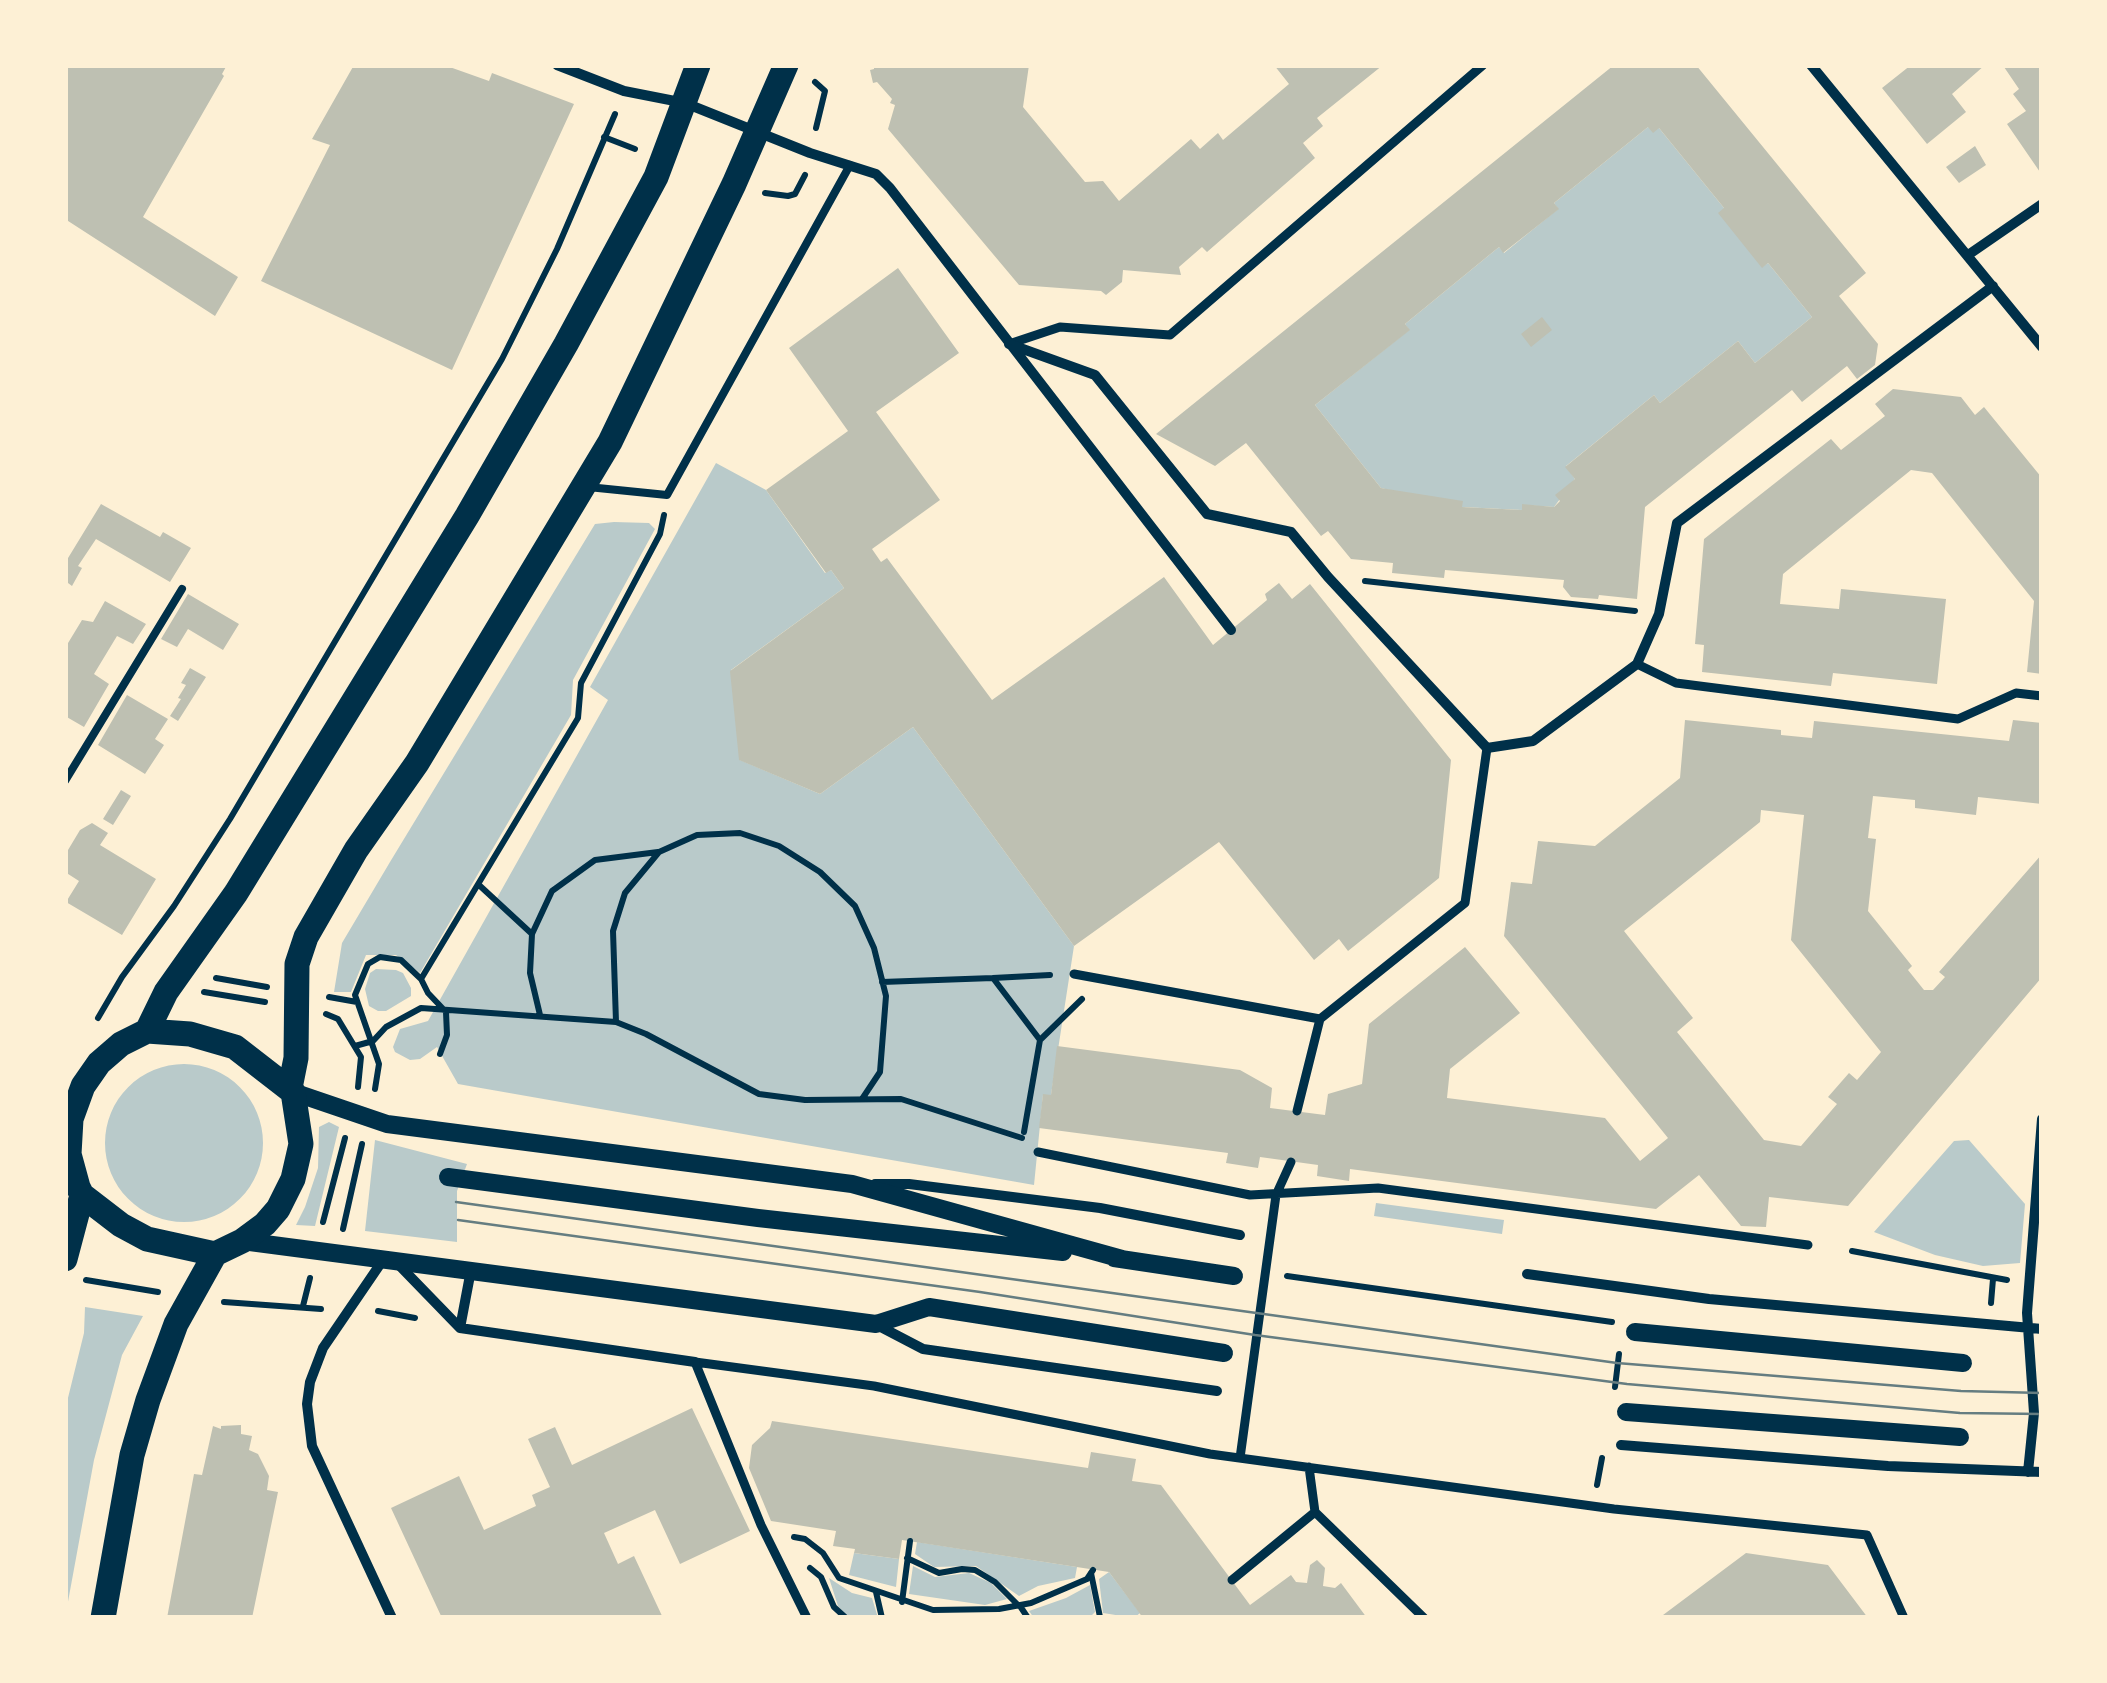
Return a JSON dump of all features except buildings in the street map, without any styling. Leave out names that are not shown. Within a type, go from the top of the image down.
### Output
[{"type":"main road","points":[[65,1259],[82,1196],[69,1154],[70,1120],[82,1086],[110,1053],[147,1031],[166,992],[236,893],[467,516],[656,176],[698,65]]},
{"type":"main road","points":[[103,1618],[132,1455],[168,1340],[215,1254],[265,1224],[294,1179],[301,1144],[292,1090],[296,964],[306,937],[356,850],[418,763],[610,442],[757,132],[794,71]]},
{"type":"main road","points":[[147,1031],[190,1034],[235,1047],[292,1090]]},
{"type":"main road","points":[[82,1196],[147,1239],[215,1254]]},
{"type":"street","points":[[557,65],[624,91],[685,103],[876,174],[1230,630]]},
{"type":"street","points":[[1009,344],[1060,326],[1170,335],[1483,65]]},
{"type":"street","points":[[1811,65],[2042,347]]},
{"type":"street","points":[[1968,256],[2042,204]]},
{"type":"street","points":[[1487,748],[1533,741],[1637,664],[1659,614],[1677,523],[1992,286]]},
{"type":"street","points":[[1009,344],[1095,375],[1207,514],[1291,532],[1487,748]]},
{"type":"street","points":[[1637,664],[1676,683],[1958,719],[2016,693],[2042,696]]},
{"type":"street","points":[[1297,1112],[1320,1019],[1465,903],[1487,748]]},
{"type":"street","points":[[1074,974],[1320,1019]]},
{"type":"street","points":[[292,1090],[387,1124],[852,1184],[909,1184],[1100,1208],[1240,1235]]},
{"type":"street","points":[[2028,1472],[2034,1414],[2028,1328],[2042,1119]]},
{"type":"street","points":[[1038,1152],[1250,1195],[1378,1188],[1808,1245]]},
{"type":"street","points":[[1240,1458],[1276,1195],[1290,1162]]},
{"type":"street","points":[[448,1177],[1234,1276]]},
{"type":"street","points":[[852,1184],[1122,1259]]},
{"type":"street","points":[[242,1241],[876,1324],[923,1349],[1217,1390]]},
{"type":"street","points":[[390,1261],[460,1328],[874,1386],[1240,1458],[1594,1506],[1867,1535],[1904,1618]]},
{"type":"street","points":[[390,1261],[323,1348],[310,1382],[307,1404],[312,1446],[392,1618]]},
{"type":"street","points":[[460,1328],[470,1270]]},
{"type":"street","points":[[1526,1274],[1709,1299],[2042,1329]]},
{"type":"street","points":[[876,1324],[929,1306],[1224,1353]]},
{"type":"street","points":[[1629,1328],[1963,1363]]},
{"type":"street","points":[[695,1362],[766,1536],[807,1618]]},
{"type":"street","points":[[1626,1412],[1960,1437]]},
{"type":"street","points":[[1621,1445],[1888,1466],[2042,1472]]},
{"type":"street","points":[[1309,1467],[1316,1512],[1424,1618]]},
{"type":"street","points":[[1232,1580],[1316,1512]]},
{"type":"lane","points":[[583,486],[668,495],[850,165]]},
{"type":"lane","points":[[65,781],[182,590]]},
{"type":"path","points":[[794,71],[825,91],[814,134]]},
{"type":"path","points":[[92,1028],[230,819],[502,358],[557,249],[618,108]]},
{"type":"path","points":[[604,137],[646,153]]},
{"type":"path","points":[[780,195],[795,194],[806,173]]},
{"type":"path","points":[[421,980],[578,718],[581,683],[660,534],[668,495]]},
{"type":"path","points":[[1328,577],[1659,614]]},
{"type":"path","points":[[540,1015],[530,973],[532,934],[552,890],[595,860],[660,852],[697,835],[740,833],[779,846],[820,872],[854,906],[874,948],[886,996],[885,1030],[880,1072],[862,1099]]},
{"type":"path","points":[[616,1022],[613,930],[626,894],[660,852]]},
{"type":"path","points":[[480,885],[532,934]]},
{"type":"path","points":[[373,1100],[379,1064],[355,995],[368,964],[380,957],[401,960],[421,980],[446,1012],[447,1035],[440,1054]]},
{"type":"path","points":[[882,982],[1074,974]]},
{"type":"path","points":[[210,977],[275,988]]},
{"type":"path","points":[[993,978],[1040,1040]]},
{"type":"path","points":[[1023,1138],[1040,1040],[1103,979]]},
{"type":"path","points":[[199,991],[276,1004]]},
{"type":"path","points":[[321,996],[357,1002]]},
{"type":"path","points":[[355,1046],[373,1041],[386,1026],[421,1008],[616,1022],[759,1094],[805,1100],[901,1100],[1023,1138],[1038,1152]]},
{"type":"path","points":[[318,1011],[338,1019],[361,1058],[357,1092]]},
{"type":"path","points":[[322,1228],[347,1130]]},
{"type":"path","points":[[343,1229],[364,1138]]},
{"type":"path","points":[[1852,1251],[1994,1280],[1991,1306]]},
{"type":"path","points":[[1264,1273],[1629,1328]]},
{"type":"path","points":[[87,1281],[156,1292]]},
{"type":"path","points":[[246,1306],[304,1306],[308,1284]]},
{"type":"path","points":[[1615,1391],[1620,1349]]},
{"type":"path","points":[[1594,1506],[1605,1440]]},
{"type":"path","points":[[766,1536],[774,1533],[806,1539],[823,1552],[838,1578],[932,1610],[1019,1606],[1087,1579],[1092,1571],[1099,1618]]},
{"type":"path","points":[[902,1602],[910,1541]]},
{"type":"path","points":[[908,1558],[939,1573],[974,1570],[995,1582],[1028,1618]]},
{"type":"path","points":[[821,1577],[829,1563]]},
{"type":"path","points":[[876,1592],[882,1618]]},
{"type":"path","points":[[1003,1608],[1003,1618]]},
{"type":"shaded area","points":[[1648,127],[1659,128],[1724,208],[1762,267],[1768,263],[1812,317],[1755,363],[1738,341],[1660,403],[1654,395],[1566,466],[1575,479],[1554,507],[1462,507],[1381,488],[1315,405],[1409,330],[1405,324],[1499,247],[1504,253],[1558,209],[1554,203]]},
{"type":"shaded area","points":[[716,463],[766,490],[825,573],[831,570],[844,588],[731,670],[740,760],[820,794],[913,727],[1074,946],[1051,1095],[1043,1095],[1034,1185],[458,1084],[437,1047],[420,1059],[410,1060],[395,1052],[393,1047],[400,1029],[428,1021],[608,700],[590,687]]},
{"type":"shaded area","points":[[649,523],[655,529],[573,680],[571,715],[420,973],[396,955],[366,955],[351,992],[334,992],[342,943],[390,862],[595,524]]},
{"type":"shaded area","points":[[376,969],[403,973],[411,996],[386,1011],[369,1006],[365,989],[370,973]]},
{"type":"shaded area","points":[[184,1064],[214,1070],[240,1087],[257,1113],[263,1143],[257,1173],[240,1199],[214,1216],[184,1222],[154,1216],[128,1199],[111,1173],[105,1143],[111,1113],[128,1087],[154,1070]]},
{"type":"shaded area","points":[[329,1122],[339,1127],[315,1226],[296,1225],[318,1168],[319,1127]]},
{"type":"shaded area","points":[[375,1140],[467,1164],[457,1191],[457,1242],[365,1231]]},
{"type":"shaded area","points":[[1969,1140],[2025,1204],[2020,1263],[1983,1266],[1935,1255],[1874,1232],[1954,1141]]},
{"type":"shaded area","points":[[1376,1203],[1504,1220],[1502,1234],[1374,1216]]},
{"type":"shaded area","points":[[85,1307],[143,1316],[122,1355],[94,1460],[65,1618],[65,1410],[84,1333]]},
{"type":"shaded area","points":[[917,1542],[1077,1567],[1075,1578],[1038,1586],[1019,1596],[976,1566],[934,1567],[915,1554]]},
{"type":"shaded area","points":[[854,1553],[899,1559],[896,1587],[849,1575]]},
{"type":"shaded area","points":[[913,1566],[935,1577],[969,1573],[991,1583],[1007,1599],[985,1605],[909,1594]]},
{"type":"shaded area","points":[[1109,1572],[1140,1613],[1134,1618],[1103,1613],[1099,1579]]},
{"type":"shaded area","points":[[829,1578],[852,1593],[872,1598],[878,1618],[846,1615],[838,1606]]},
{"type":"shaded area","points":[[1090,1585],[1095,1612],[1092,1615],[1034,1618],[1029,1611],[1066,1598]]},
{"type":"tram line","points":[[456,1202],[1617,1363],[1961,1391],[2042,1393]]},
{"type":"tram line","points":[[458,1220],[980,1292],[1255,1335],[1627,1384],[1960,1413],[2042,1414]]}]
